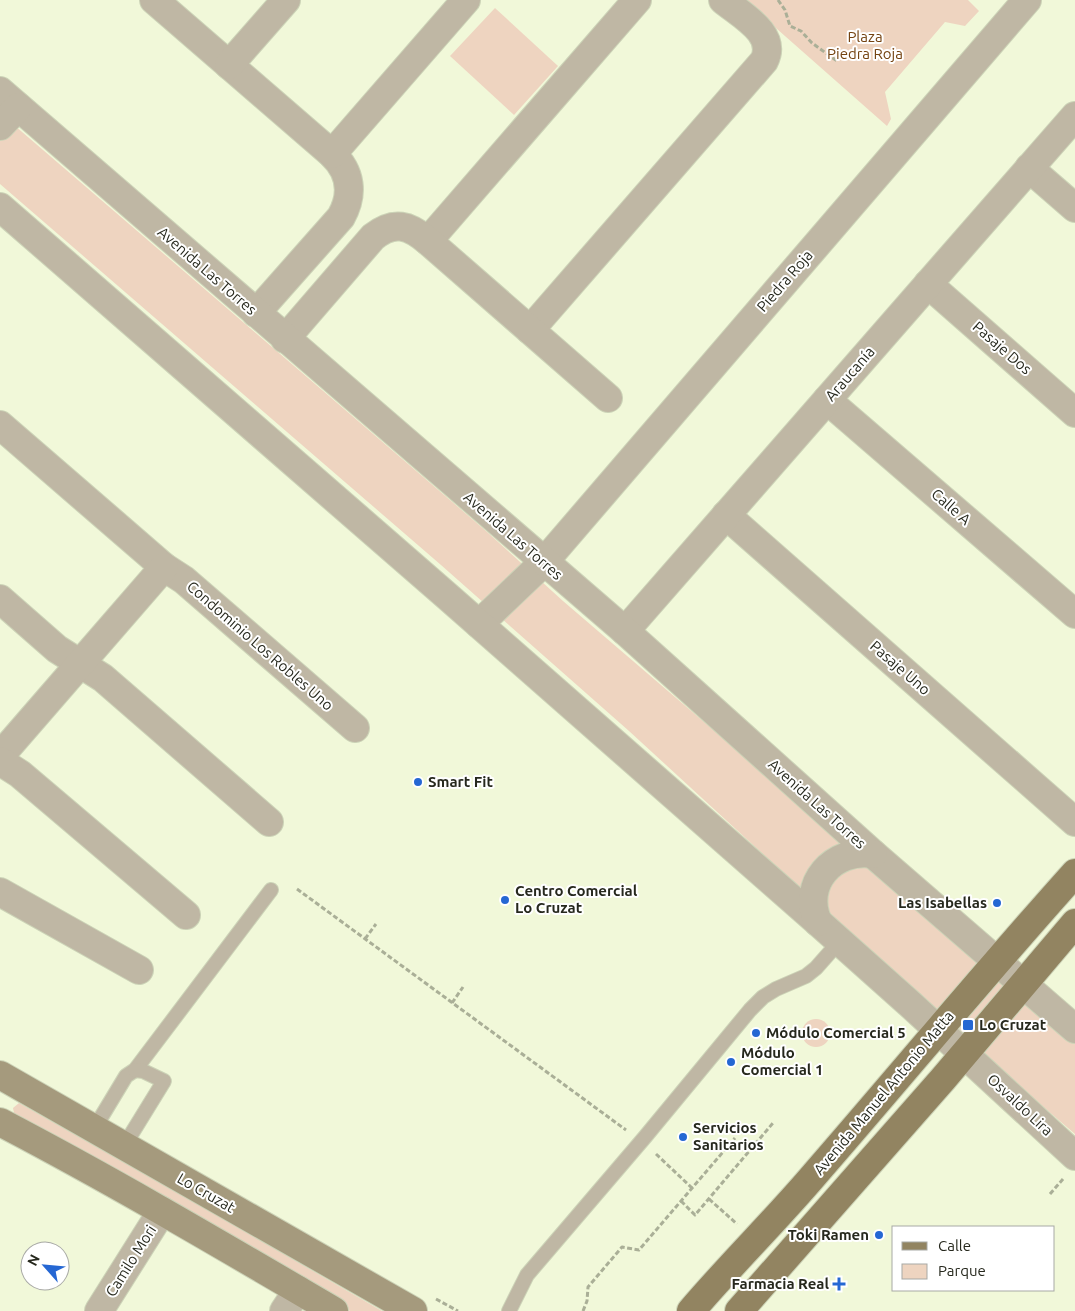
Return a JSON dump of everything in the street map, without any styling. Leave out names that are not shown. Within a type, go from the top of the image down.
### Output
[{"type":"main road","name":"Avenida Manuel Antonio Matta","points":[[691,1311],[721,1276],[756,1241],[875,1106],[996,961],[1075,873]]},
{"type":"main road","points":[[739,1311],[964,1054],[1075,923]]},
{"type":"main road","name":"Lo Cruzat","points":[[0,1075],[413,1311]]},
{"type":"main road","points":[[0,1122],[162,1211],[291,1300],[334,1311]]},
{"type":"street","points":[[154,0],[332,154],[339,161],[348,178],[350,188],[346,208],[341,216],[256,314]]},
{"type":"street","points":[[229,65],[286,0]]},
{"type":"street","points":[[332,154],[466,0]]},
{"type":"street","points":[[428,241],[637,0]]},
{"type":"street","points":[[530,330],[768,55],[768,47],[764,36],[723,0]]},
{"type":"street","name":"Piedra Roja","points":[[479,624],[544,562],[1027,0]]},
{"type":"street","name":"Avenida Las Torres","points":[[6,108],[256,314],[544,562],[873,854],[1023,984]]},
{"type":"street","name":"Araucanía","points":[[624,631],[1075,116]]},
{"type":"street","points":[[1029,168],[1075,208]]},
{"type":"street","points":[[0,207],[479,624],[938,1030]]},
{"type":"street","points":[[285,339],[379,231],[395,226],[404,227],[413,230],[428,241],[608,398]]},
{"type":"street","name":"Pasaje Dos","points":[[928,284],[1075,413]]},
{"type":"street","name":"Calle A","points":[[827,400],[1075,614]]},
{"type":"street","name":"Condominio Los Robles Uno","points":[[0,425],[164,567],[184,580],[355,728]]},
{"type":"street","name":"Pasaje Uno","points":[[726,515],[1075,822]]},
{"type":"street","points":[[0,756],[164,567]]},
{"type":"street","points":[[0,599],[57,649],[103,678],[269,822]]},
{"type":"street","points":[[0,761],[20,774],[186,915]]},
{"type":"street","points":[[818,922],[814,913],[813,899],[815,888],[824,872],[834,862],[844,856],[855,853],[873,854]]},
{"type":"street","points":[[0,892],[139,970]]},
{"type":"street","points":[[1023,984],[1075,1029]]},
{"type":"street","name":"Osvaldo Lira","points":[[938,1030],[1075,1156]]},
{"type":"street","name":"Camilo Mori","points":[[99,1311],[162,1211]]},
{"type":"lane","points":[[94,1129],[126,1076],[134,1070],[272,890]]},
{"type":"lane","points":[[509,1311],[527,1275],[750,1010],[763,997],[776,989],[806,976],[820,964],[839,942]]},
{"type":"lane","points":[[124,1146],[164,1081],[143,1071],[134,1070]]},
{"type":"path","points":[[778,0],[785,10],[790,26],[802,31],[812,43],[837,61]]},
{"type":"path","points":[[297,889],[641,1141],[692,1188]]},
{"type":"path","points":[[365,939],[376,924]]},
{"type":"path","points":[[452,1003],[463,987]]},
{"type":"path","points":[[681,1201],[695,1215],[773,1123]]},
{"type":"path","points":[[583,1311],[587,1301],[588,1287],[622,1247],[639,1250],[735,1138]]},
{"type":"path","points":[[709,1199],[756,1241]]},
{"type":"green space","name":"Plaza Piedra Roja","points":[[744,0],[968,0],[979,11],[965,26],[945,22],[885,92],[891,119],[887,126]]},
{"type":"green space","points":[[495,8],[558,66],[514,115],[450,56]]},
{"type":"green space","points":[[0,113],[486,531],[563,601],[1075,1040],[1075,1134],[972,1046],[629,731],[441,565],[0,184]]},
{"type":"green space","points":[[816,1019],[826,1023],[830,1033],[826,1043],[816,1047],[806,1043],[802,1033],[806,1023]]},
{"type":"green space","points":[[19,1103],[382,1311],[350,1311],[15,1118],[13,1108]]},
{"type":"place","name":"Smart Fit","points":[[418,782]]},
{"type":"place","name":"Centro Comercial Lo Cruzat","points":[[505,900]]},
{"type":"place","name":"Las Isabellas","points":[[997,903]]},
{"type":"place","name":"Lo Cruzat","points":[[968,1025]]},
{"type":"place","name":"Módulo Comercial 5","points":[[756,1033]]},
{"type":"place","name":"Módulo Comercial 1","points":[[731,1062]]},
{"type":"place","name":"Servicios Sanitarios","points":[[683,1137]]},
{"type":"place","name":"Toki Ramen","points":[[879,1235]]},
{"type":"place","name":"Farmacia Real","points":[[839,1284]]}]
